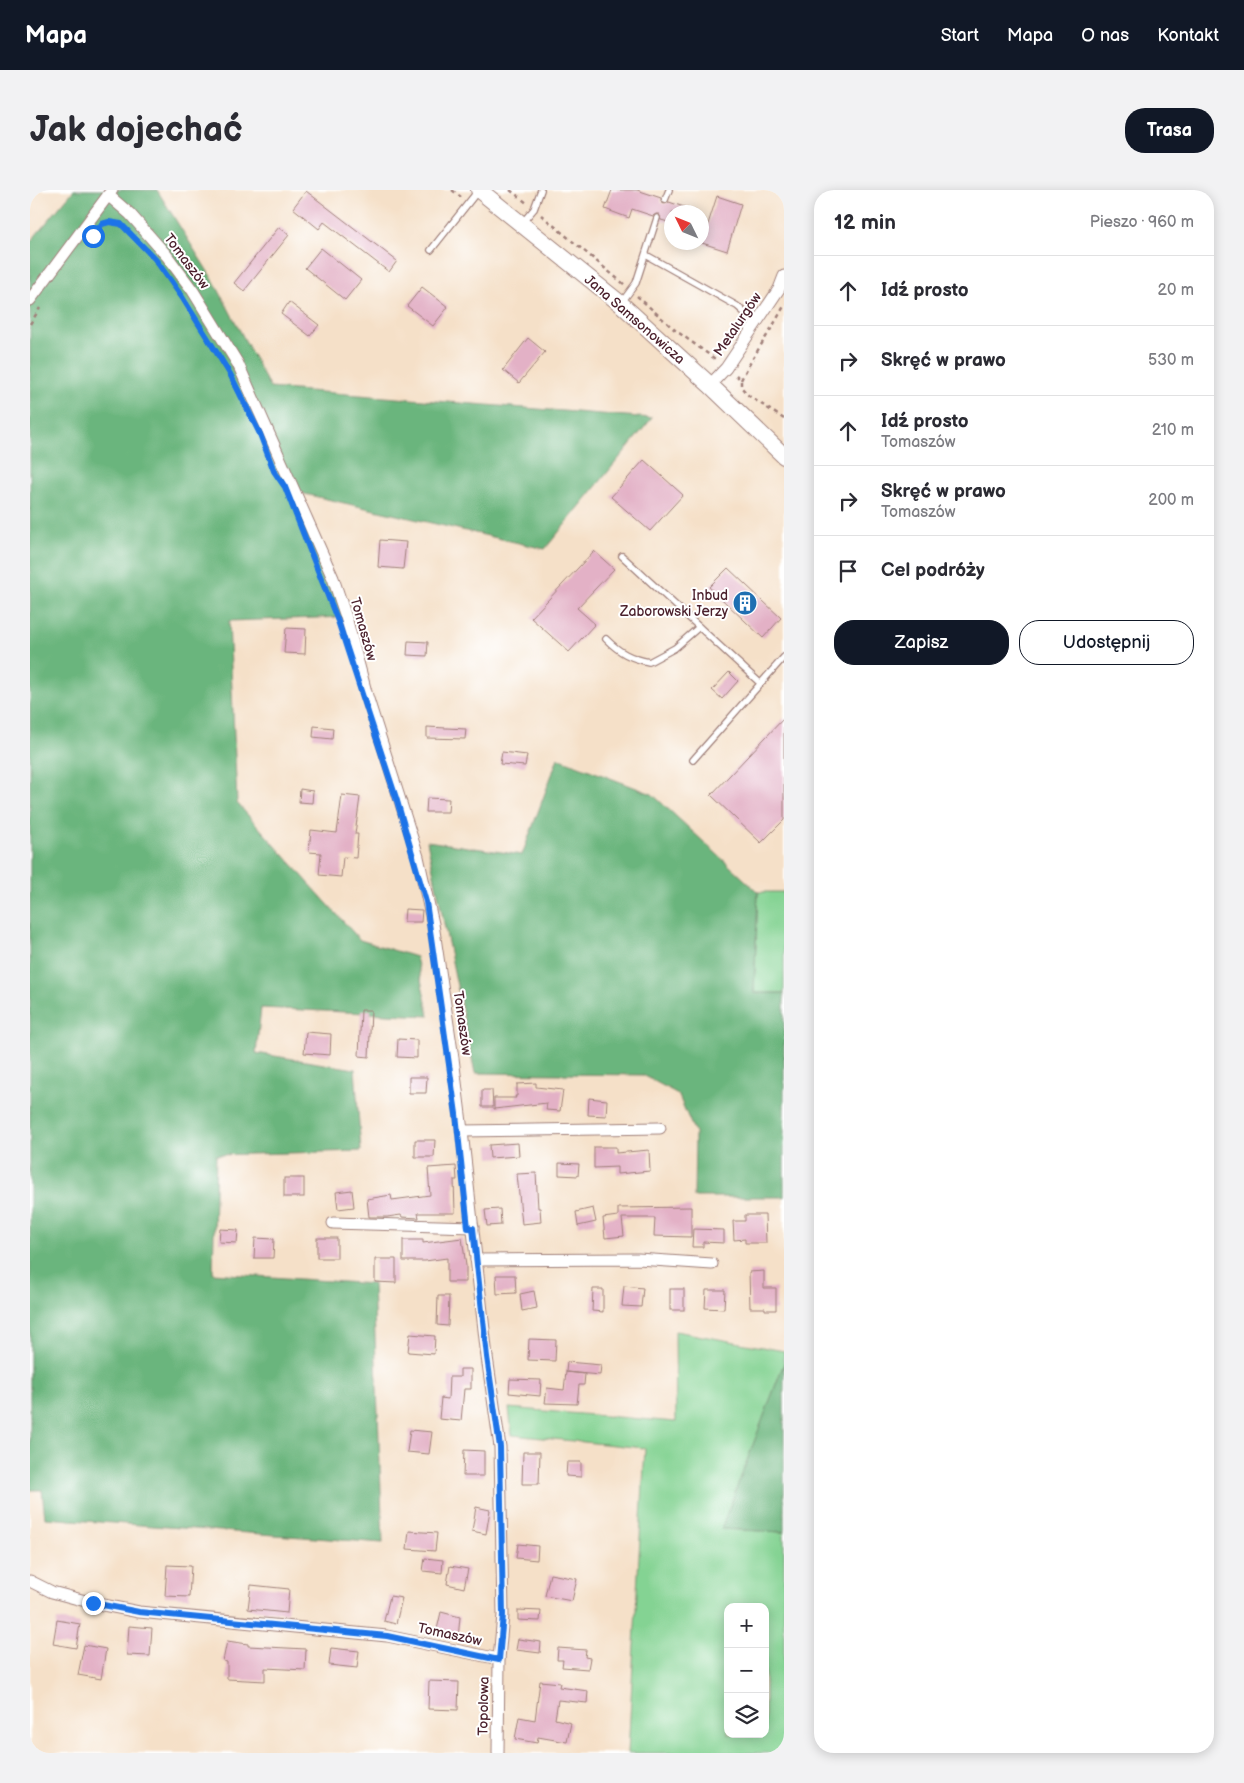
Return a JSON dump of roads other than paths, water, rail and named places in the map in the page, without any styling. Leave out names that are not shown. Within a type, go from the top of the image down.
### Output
[{"type":"main road","name":"Jana Samsonowicza","points":[[479,190],[621,304],[784,456]]},
{"type":"street","points":[[30,300],[110,192]]},
{"type":"street","name":"Tomaszów","points":[[30,1581],[52,1592],[93,1603],[139,1612],[387,1636],[499,1660],[503,1615],[500,1447],[453,1058],[433,924],[418,856],[370,706],[346,617],[333,578],[238,364],[193,291],[167,256],[110,192]]},
{"type":"street","name":"Metalurgów","points":[[710,385],[726,368],[778,289],[784,276]]},
{"type":"street","points":[[462,1131],[660,1128]]},
{"type":"street","points":[[333,1223],[473,1228]]},
{"type":"street","points":[[476,1260],[553,1258],[638,1259],[712,1264]]},
{"type":"street","name":"Topolowa","points":[[498,1753],[499,1660]]},
{"type":"lane","points":[[431,250],[479,190]]},
{"type":"lane","points":[[522,223],[534,209],[541,190]]},
{"type":"lane","points":[[665,200],[669,190]]},
{"type":"lane","points":[[621,304],[636,282],[657,218]]},
{"type":"lane","points":[[646,255],[737,306],[755,322]]},
{"type":"lane","points":[[622,556],[760,682]]},
{"type":"lane","points":[[606,639],[617,650],[632,658],[649,662],[675,648],[699,626]]},
{"type":"lane","points":[[693,760],[784,657]]},
{"type":"place","name":"Inbud Zaborowski Jerzy","points":[[745,603]]}]
